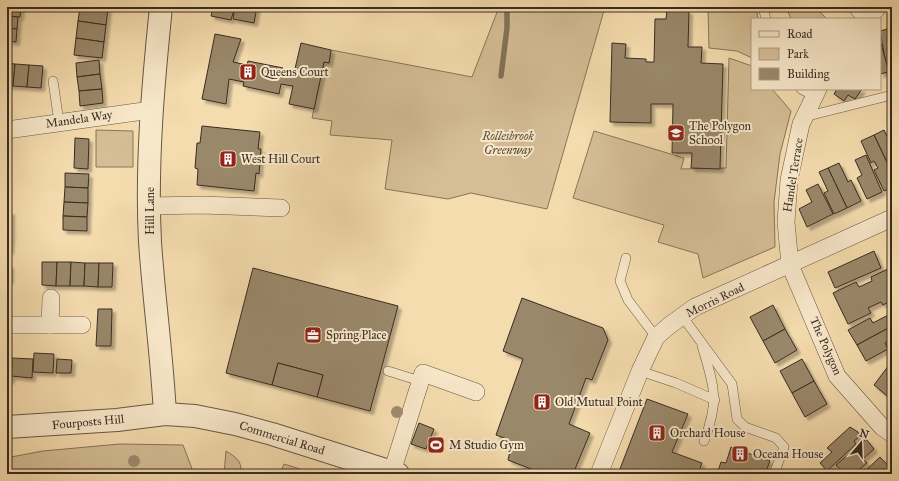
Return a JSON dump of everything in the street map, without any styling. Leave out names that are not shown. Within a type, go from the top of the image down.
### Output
[{"type":"street","name":"Hill Lane","points":[[161,7],[151,110],[150,242],[163,376],[164,414]]},
{"type":"street","points":[[869,18],[878,7]]},
{"type":"street","name":"Handel Terrace","points":[[790,266],[786,222],[789,180],[801,124],[811,91]]},
{"type":"street","name":"Mandela Way","points":[[7,130],[151,110]]},
{"type":"street","points":[[150,206],[202,204],[281,208]]},
{"type":"street","name":"Morris Road","points":[[599,474],[640,371],[656,337],[695,307],[790,266],[892,218]]},
{"type":"street","name":"The Polygon","points":[[790,266],[837,376],[882,427],[892,434]]},
{"type":"street","points":[[50,325],[51,298]]},
{"type":"street","points":[[7,325],[82,325]]},
{"type":"street","points":[[395,473],[423,373],[476,392]]},
{"type":"street","name":"Fourposts Hill","points":[[8,429],[164,414]]},
{"type":"street","name":"Commercial Road","points":[[164,414],[195,416],[235,424],[272,434],[395,473]]},
{"type":"lane","points":[[763,7],[766,18]]},
{"type":"lane","points":[[852,7],[861,18]]},
{"type":"lane","points":[[53,81],[59,122]]},
{"type":"lane","points":[[804,118],[892,96]]},
{"type":"lane","points":[[626,258],[620,281],[628,300],[656,337]]},
{"type":"lane","points":[[682,316],[732,384],[737,419],[745,427],[776,438],[784,447],[774,474]]},
{"type":"lane","points":[[701,342],[710,373],[715,400],[712,421],[704,441]]},
{"type":"lane","points":[[388,371],[420,381]]},
{"type":"lane","points":[[640,371],[676,383],[715,400]]},
{"type":"green space","name":"Rollesbrook Greenway","points":[[499,7],[605,7],[547,209],[471,193],[448,199],[385,189],[392,140],[330,135],[332,121],[312,118],[324,62],[329,63],[331,50],[472,77]]},
{"type":"green space","points":[[708,7],[756,7],[758,18],[751,18],[751,58],[737,51],[709,48]]},
{"type":"green space","points":[[786,7],[815,7],[826,18],[791,18]]},
{"type":"green space","points":[[729,58],[751,66],[751,90],[773,90],[791,111],[780,154],[774,202],[775,247],[703,278],[698,254],[658,242],[664,225],[573,198],[594,131],[684,158],[681,169],[726,168]]},
{"type":"green space","points":[[96,130],[133,131],[133,167],[96,167]]},
{"type":"green space","points":[[120,444],[183,445],[194,474],[7,474],[7,459],[11,457],[43,451]]},
{"type":"green space","points":[[226,451],[240,463],[241,474],[224,474]]},
{"type":"green space","points":[[284,464],[316,474],[280,474]]},
{"type":"building","points":[[7,7],[21,7],[20,17],[7,16]]},
{"type":"building","points":[[80,7],[108,8],[106,25],[78,21]]},
{"type":"building","points":[[213,7],[257,7],[254,23],[233,19],[234,13],[231,20],[211,16]]},
{"type":"building","points":[[667,10],[689,11],[688,47],[702,47],[701,63],[723,64],[720,169],[691,168],[692,153],[672,153],[673,104],[651,104],[651,123],[610,122],[612,43],[626,44],[625,58],[646,59],[646,62],[654,62],[655,19],[666,19]]},
{"type":"building","points":[[7,16],[18,17],[17,29],[7,28]]},
{"type":"building","points":[[78,21],[106,25],[104,42],[76,38]]},
{"type":"building","points":[[7,28],[17,29],[16,42],[7,41]]},
{"type":"building","points":[[891,28],[892,63],[886,64],[881,31]]},
{"type":"building","name":"Queens Court","points":[[215,34],[241,39],[233,62],[247,65],[248,61],[283,68],[282,71],[294,73],[301,43],[331,50],[329,63],[324,62],[314,109],[289,104],[293,86],[281,84],[279,94],[243,86],[244,82],[229,79],[226,104],[202,99]]},
{"type":"building","points":[[76,38],[104,42],[102,58],[74,55]]},
{"type":"building","points":[[881,44],[889,72],[881,74]]},
{"type":"building","points":[[99,60],[100,74],[77,77],[76,63]]},
{"type":"building","points":[[7,63],[15,64],[13,86],[7,86]]},
{"type":"building","points":[[15,64],[29,65],[27,87],[13,86]]},
{"type":"building","points":[[29,65],[43,66],[41,88],[27,87]]},
{"type":"building","points":[[100,74],[102,89],[79,91],[77,77]]},
{"type":"building","points":[[102,89],[103,103],[80,106],[79,91]]},
{"type":"building","points":[[836,90],[861,90],[855,99],[848,95],[844,101],[834,94]]},
{"type":"building","name":"West Hill Court","points":[[202,126],[260,132],[258,149],[261,149],[259,174],[256,173],[254,191],[197,185],[198,169],[195,168],[197,143],[200,143]]},
{"type":"building","points":[[884,130],[892,147],[892,173],[874,135]]},
{"type":"building","points":[[874,135],[892,173],[892,187],[884,191],[874,170],[878,168],[874,161],[871,163],[861,141]]},
{"type":"building","points":[[75,138],[89,139],[88,169],[74,168]]},
{"type":"building","points":[[866,155],[882,192],[867,199],[857,178],[862,175],[855,160]]},
{"type":"building","points":[[839,163],[848,182],[851,180],[861,201],[847,208],[828,168]]},
{"type":"building","points":[[828,168],[847,208],[834,214],[824,193],[828,191],[819,172]]},
{"type":"building","points":[[65,173],[89,174],[88,188],[65,187]]},
{"type":"building","points":[[818,184],[833,214],[807,227],[799,209],[812,202],[806,190]]},
{"type":"building","points":[[65,187],[88,188],[88,203],[64,202]]},
{"type":"building","points":[[64,202],[88,203],[87,217],[63,216]]},
{"type":"building","points":[[11,211],[11,222],[7,222],[7,212]]},
{"type":"building","points":[[63,216],[87,217],[87,231],[63,230]]},
{"type":"building","points":[[7,222],[11,222],[11,236],[7,236]]},
{"type":"building","points":[[7,236],[11,236],[10,251],[7,250]]},
{"type":"building","points":[[874,251],[881,268],[835,288],[828,272]]},
{"type":"building","points":[[42,262],[57,262],[56,286],[42,285]]},
{"type":"building","points":[[57,262],[71,262],[70,286],[56,286]]},
{"type":"building","points":[[71,262],[85,263],[84,286],[70,286]]},
{"type":"building","points":[[85,263],[99,263],[98,287],[84,286]]},
{"type":"building","points":[[99,263],[113,263],[112,287],[98,287]]},
{"type":"building","points":[[7,265],[10,265],[10,280],[7,280]]},
{"type":"building","points":[[892,267],[892,300],[883,305],[881,302],[868,308],[871,313],[848,324],[833,293],[856,282],[859,287],[872,281],[871,277]]},
{"type":"building","name":"Spring Place","points":[[253,268],[398,306],[370,411],[317,397],[323,375],[278,363],[272,385],[226,373]]},
{"type":"building","name":"Old Mutual Point","points":[[522,298],[603,328],[608,340],[592,380],[586,378],[569,424],[590,433],[573,474],[544,474],[508,460],[510,451],[504,449],[507,439],[496,435],[523,359],[503,351]]},
{"type":"building","points":[[773,305],[785,329],[763,341],[750,317]]},
{"type":"building","points":[[98,309],[112,309],[111,346],[96,346]]},
{"type":"building","points":[[892,313],[892,326],[857,345],[848,330],[870,318],[873,323]]},
{"type":"building","points":[[892,326],[892,339],[885,343],[888,349],[866,361],[857,345]]},
{"type":"building","points":[[785,329],[797,350],[775,363],[763,341]]},
{"type":"building","points":[[34,353],[54,354],[53,373],[33,372]]},
{"type":"building","points":[[12,358],[33,359],[32,378],[11,376]]},
{"type":"building","points":[[57,359],[72,360],[71,373],[56,373]]},
{"type":"building","points":[[802,359],[814,381],[792,393],[780,371]]},
{"type":"building","points":[[7,361],[12,362],[11,380],[7,380]]},
{"type":"building","points":[[278,363],[323,375],[317,397],[272,385]]},
{"type":"building","points":[[889,365],[892,367],[892,391],[887,396],[874,385]]},
{"type":"building","points":[[814,381],[827,404],[805,417],[792,393]]},
{"type":"building","name":"Orchard House","points":[[647,399],[688,414],[672,452],[702,463],[698,474],[618,474]]},
{"type":"building","points":[[419,423],[434,429],[426,449],[411,444]]},
{"type":"building","points":[[850,427],[858,432],[859,437],[854,441],[856,444],[827,471],[820,463],[832,452],[827,448]]},
{"type":"building","points":[[866,439],[874,449],[863,459],[867,463],[854,474],[844,474],[836,465]]},
{"type":"building","name":"Oceana House","points":[[731,447],[770,461],[765,474],[717,474],[721,462],[726,463]]},
{"type":"building","points":[[880,457],[891,469],[886,474],[866,474],[864,472]]},
{"type":"waterway","points":[[501,76],[507,28],[507,7]]},
{"type":"place","name":"Queens Court","points":[[248,72]]},
{"type":"place","name":"The Polygon School","points":[[676,133]]},
{"type":"place","name":"West Hill Court","points":[[228,159]]},
{"type":"place","name":"Spring Place","points":[[313,335]]},
{"type":"place","name":"Old Mutual Point","points":[[542,402]]},
{"type":"place","name":"Orchard House","points":[[657,433]]},
{"type":"place","name":"M Studio Gym","points":[[436,445]]},
{"type":"place","name":"Oceana House","points":[[740,454]]}]
